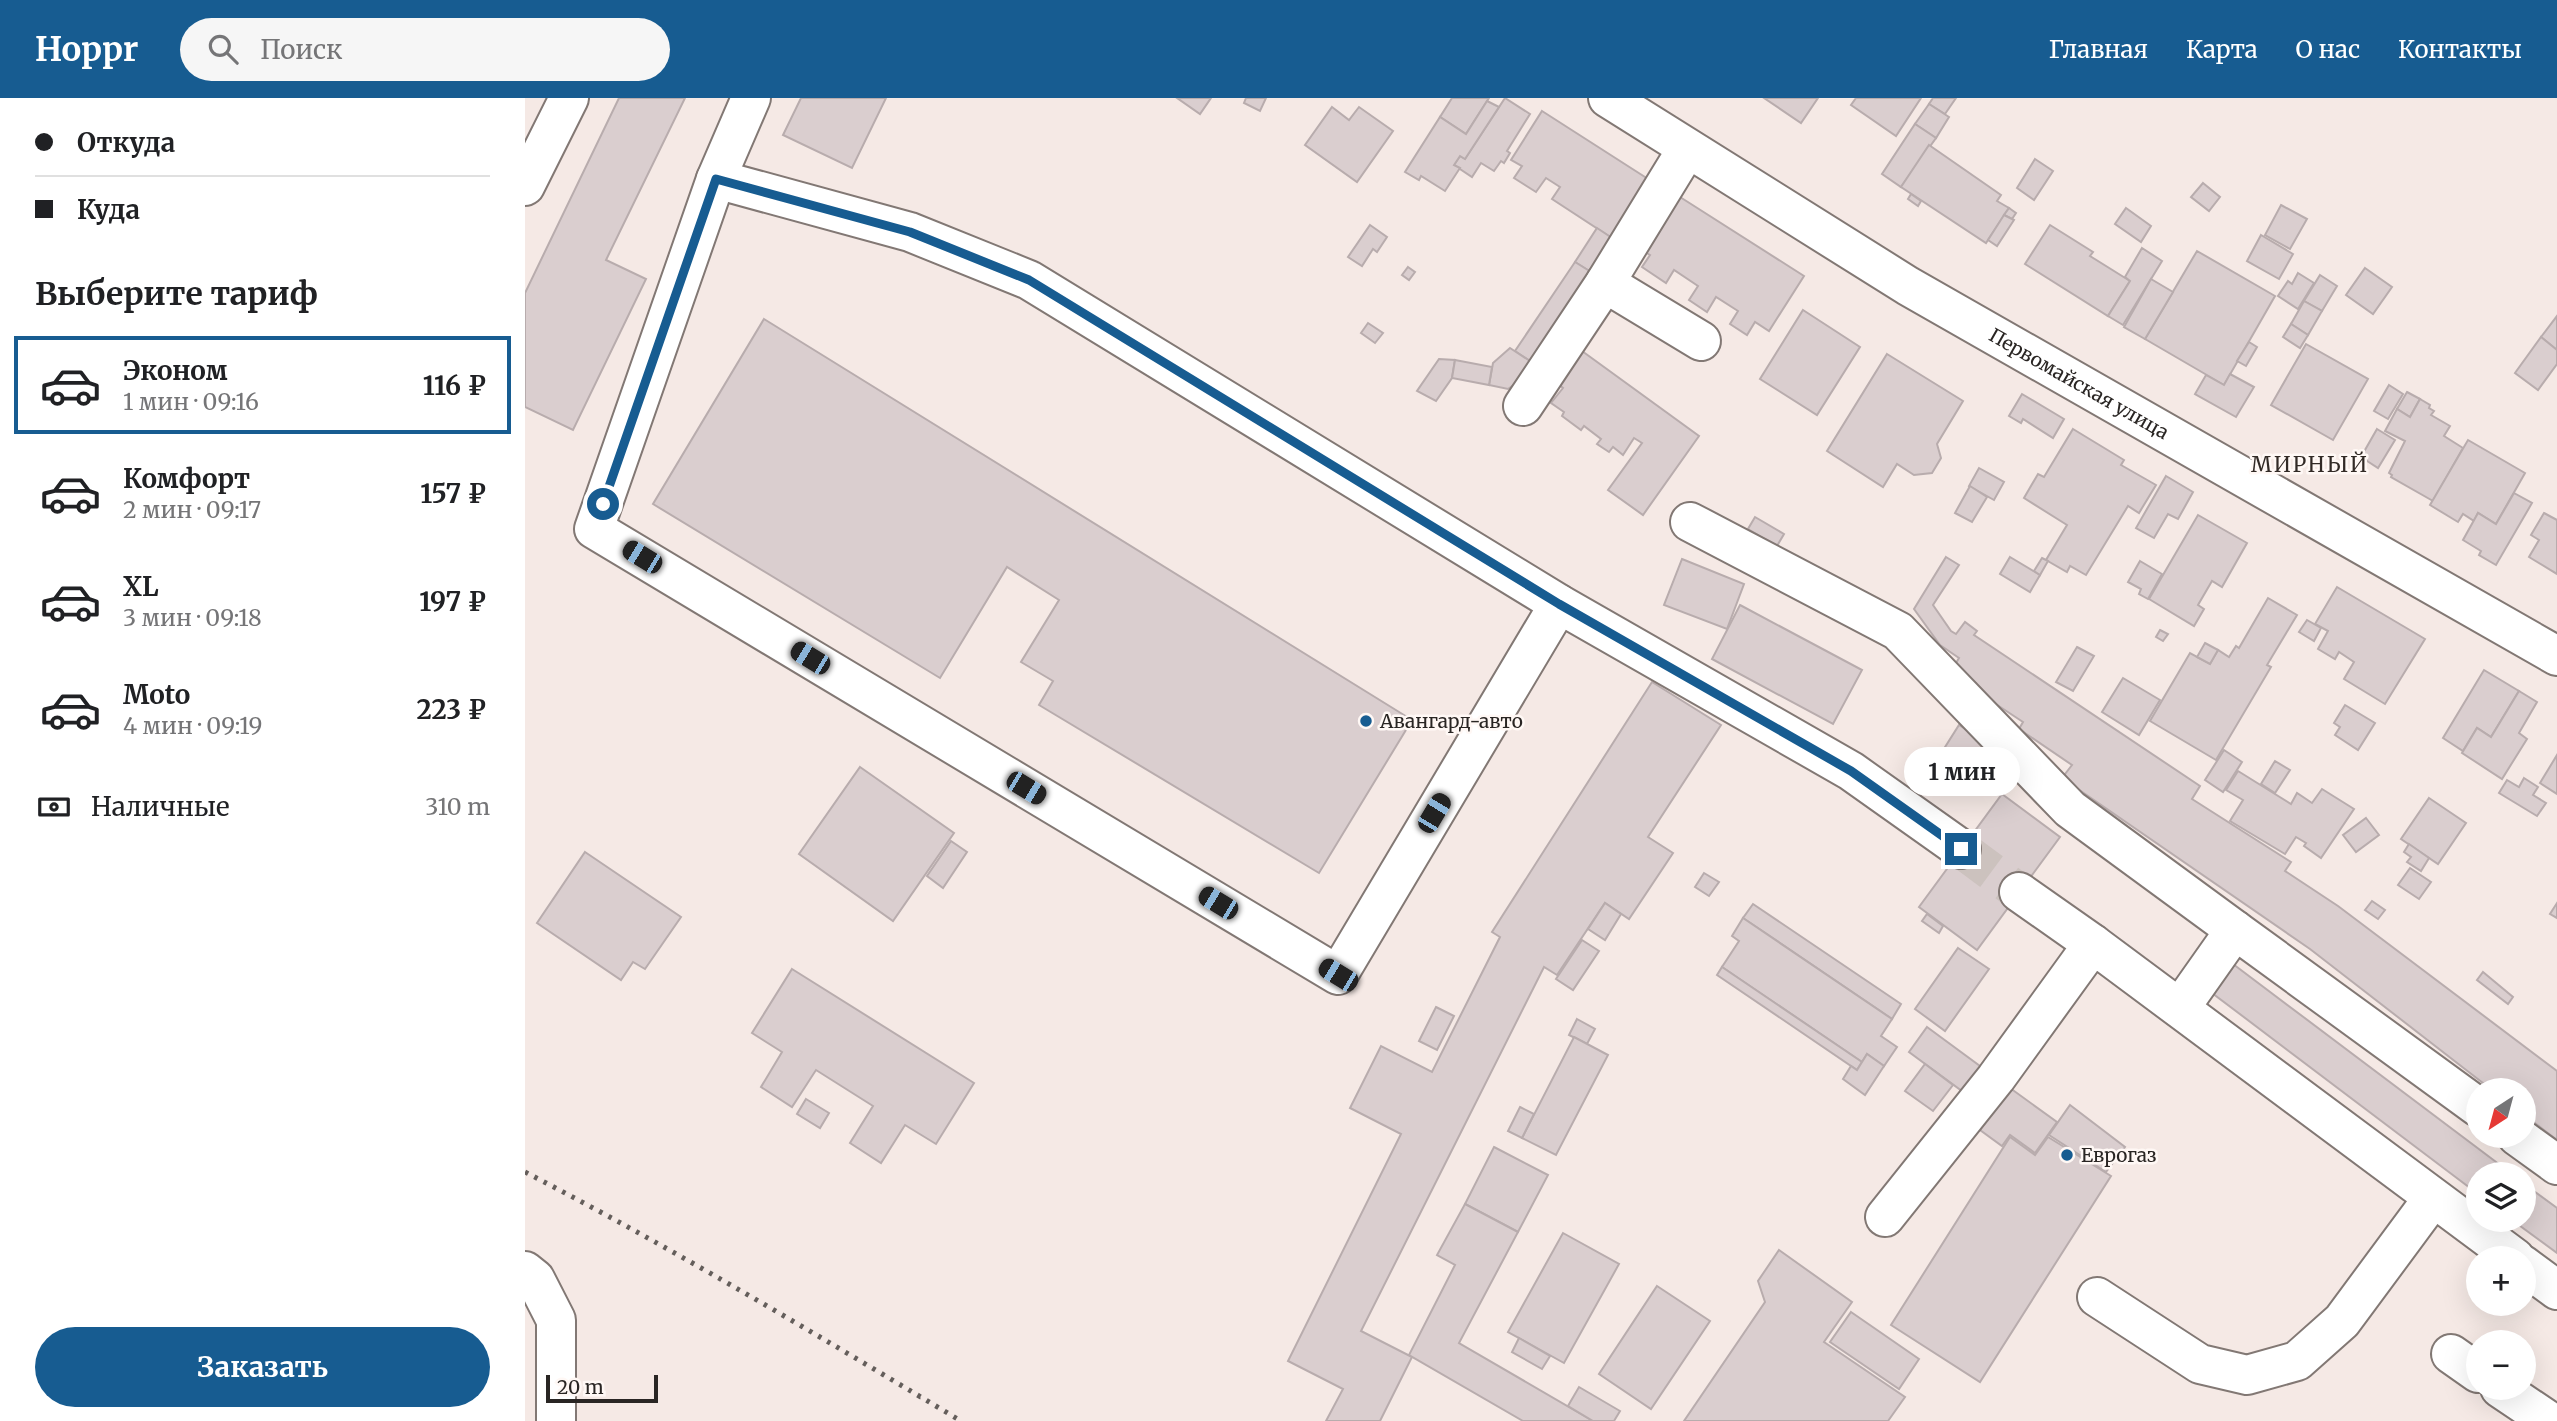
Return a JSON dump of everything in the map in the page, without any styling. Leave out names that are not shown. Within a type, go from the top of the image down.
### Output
[{"type":"street","points":[[525,186],[536,137],[569,98]]},
{"type":"street","points":[[751,98],[716,179],[594,528],[1338,975],[1559,604]]},
{"type":"street","name":"Первомайская улица","points":[[1608,98],[1908,286],[2557,656]]},
{"type":"street","points":[[1523,406],[1605,283],[1687,149]]},
{"type":"street","points":[[716,179],[910,232],[1029,280],[1559,604],[1851,771],[1961,849]]},
{"type":"street","points":[[1605,283],[1701,341]]},
{"type":"street","points":[[1690,522],[1898,631],[2070,809],[2466,1098]]},
{"type":"street","points":[[2019,892],[2180,1008],[2499,1246]]},
{"type":"street","points":[[2180,1008],[2235,930]]},
{"type":"street","points":[[1885,1217],[1996,1078],[2093,944]]},
{"type":"street","points":[[2534,1148],[2557,1165]]},
{"type":"street","points":[[2097,1297],[2200,1364],[2247,1375],[2297,1361],[2342,1321],[2433,1198]]},
{"type":"street","points":[[525,1271],[535,1279],[556,1320],[556,1421]]},
{"type":"street","points":[[2536,1275],[2557,1290]]},
{"type":"street","points":[[2518,1400],[2549,1421]]},
{"type":"building","points":[[619,98],[685,98],[606,260],[646,279],[573,430],[525,407],[525,293]]},
{"type":"building","points":[[801,98],[886,98],[852,168],[783,135]]},
{"type":"building","points":[[1177,98],[1211,98],[1200,114]]},
{"type":"building","points":[[1246,98],[1266,98],[1260,111],[1244,103]]},
{"type":"building","points":[[1452,98],[1489,98],[1466,134],[1440,117]]},
{"type":"building","points":[[1505,98],[1530,114],[1507,151],[1510,153],[1504,163],[1501,161],[1494,171],[1481,163],[1472,177],[1454,165],[1460,156],[1465,159]]},
{"type":"building","points":[[1764,98],[1818,98],[1801,123]]},
{"type":"building","points":[[1856,98],[1921,98],[1896,136],[1851,105]]},
{"type":"building","points":[[1933,98],[1956,98],[1945,114],[1929,104]]},
{"type":"building","points":[[1487,101],[1499,107],[1465,159],[1460,156],[1454,165],[1460,168],[1445,191],[1421,176],[1419,180],[1405,172],[1440,117],[1466,134]]},
{"type":"building","points":[[1929,104],[1949,117],[1936,138],[1915,124]]},
{"type":"building","points":[[1332,107],[1349,120],[1359,107],[1393,131],[1357,182],[1305,145]]},
{"type":"building","points":[[1542,111],[1659,186],[1621,244],[1552,199],[1560,187],[1546,178],[1536,192],[1514,178],[1522,166],[1511,160]]},
{"type":"building","points":[[1915,124],[1936,138],[1901,187],[1882,174]]},
{"type":"building","points":[[1929,145],[2001,195],[1997,201],[2009,208],[1986,243],[1901,187]]},
{"type":"building","points":[[2035,159],[2053,171],[2034,200],[2017,188]]},
{"type":"building","points":[[2203,183],[2220,197],[2209,211],[2191,197]]},
{"type":"building","points":[[1911,194],[1921,201],[1918,206],[1908,199]]},
{"type":"building","points":[[1680,197],[1804,276],[1769,331],[1755,322],[1747,335],[1730,324],[1738,311],[1716,297],[1707,312],[1689,300],[1698,286],[1674,270],[1666,283],[1642,267],[1650,255],[1645,252]]},
{"type":"building","points":[[2281,205],[2307,219],[2290,249],[2265,235]]},
{"type":"building","points":[[2009,208],[2016,213],[2012,219],[2004,215]]},
{"type":"building","points":[[2126,208],[2151,226],[2141,242],[2115,224]]},
{"type":"building","points":[[2004,215],[2014,220],[1997,246],[1988,240]]},
{"type":"building","points":[[1370,225],[1387,237],[1377,252],[1373,249],[1362,266],[1348,257]]},
{"type":"building","points":[[2050,225],[2093,252],[2090,256],[2130,281],[2108,316],[2025,264]]},
{"type":"building","points":[[1597,228],[1621,244],[1599,277],[1575,262]]},
{"type":"building","points":[[2261,235],[2293,254],[2279,279],[2247,261]]},
{"type":"building","points":[[2142,248],[2162,261],[2123,325],[2108,316],[2130,281],[2125,277]]},
{"type":"building","points":[[2197,251],[2275,296],[2224,385],[2145,339]]},
{"type":"building","points":[[1575,262],[1599,277],[1539,367],[1515,351]]},
{"type":"building","points":[[1408,267],[1415,272],[1409,280],[1402,275]]},
{"type":"building","points":[[2365,268],[2392,287],[2373,314],[2346,295]]},
{"type":"building","points":[[2298,273],[2314,283],[2298,309],[2278,296],[2288,281],[2292,284]]},
{"type":"building","points":[[2320,275],[2337,286],[2322,311],[2304,301]]},
{"type":"building","points":[[2151,279],[2173,292],[2145,339],[2124,327]]},
{"type":"building","points":[[2304,301],[2322,311],[2308,335],[2291,324]]},
{"type":"building","points":[[1803,310],[1860,347],[1817,415],[1760,379]]},
{"type":"building","points":[[2557,316],[2557,350],[2541,337]]},
{"type":"building","points":[[764,319],[1412,720],[1319,873],[1039,705],[1053,681],[1021,662],[1059,600],[1007,567],[940,678],[653,504]]},
{"type":"building","points":[[1368,323],[1383,333],[1375,343],[1361,333]]},
{"type":"building","points":[[2291,324],[2308,335],[2300,348],[2283,337]]},
{"type":"building","points":[[2541,337],[2557,350],[2557,364],[2538,390],[2515,373]]},
{"type":"building","points":[[2249,342],[2257,347],[2246,366],[2237,361]]},
{"type":"building","points":[[2306,344],[2368,379],[2333,440],[2271,405]]},
{"type":"building","points":[[1510,348],[1539,367],[1508,389],[1489,385],[1493,363]]},
{"type":"building","points":[[1582,351],[1699,436],[1643,515],[1608,490],[1642,443],[1634,438],[1623,455],[1613,447],[1609,452],[1597,444],[1601,439],[1584,426],[1581,430],[1562,416],[1564,412],[1551,403],[1563,388],[1553,380]]},
{"type":"building","points":[[1887,354],[1963,401],[1937,444],[1941,458],[1932,473],[1914,475],[1897,464],[1883,487],[1827,451]]},
{"type":"building","points":[[1439,359],[1455,360],[1452,378],[1436,401],[1417,391]]},
{"type":"building","points":[[1455,360],[1492,367],[1489,385],[1452,378]]},
{"type":"building","points":[[2230,374],[2254,387],[2236,417],[2195,394],[2206,375],[2224,385]]},
{"type":"building","points":[[2389,385],[2403,394],[2388,419],[2374,411]]},
{"type":"building","points":[[2407,392],[2420,399],[2410,417],[2397,409]]},
{"type":"building","points":[[2022,394],[2064,419],[2053,438],[2023,419],[2021,423],[2009,416]]},
{"type":"building","points":[[2420,399],[2430,405],[2429,408],[2434,411],[2431,415],[2450,426],[2444,436],[2463,448],[2433,501],[2391,477],[2389,473],[2405,441],[2385,431],[2397,409],[2410,417]]},
{"type":"building","points":[[2073,429],[2124,460],[2121,465],[2156,485],[2139,513],[2128,506],[2086,575],[2070,566],[2067,572],[2046,560],[2067,525],[2024,498],[2038,474],[2044,477]]},
{"type":"building","points":[[2377,429],[2395,440],[2378,468],[2361,457]]},
{"type":"building","points":[[2468,440],[2525,473],[2496,524],[2478,513],[2474,521],[2463,514],[2458,522],[2430,505]]},
{"type":"building","points":[[1979,468],[2004,482],[1994,500],[1969,486]]},
{"type":"building","points":[[2166,476],[2193,492],[2178,519],[2168,514],[2154,538],[2136,528]]},
{"type":"building","points":[[1970,486],[1987,497],[1972,522],[1955,513]]},
{"type":"building","points":[[2514,493],[2532,503],[2496,565],[2479,555],[2481,551],[2463,540],[2478,513],[2496,524]]},
{"type":"building","points":[[2544,513],[2557,520],[2557,574],[2529,557],[2539,540],[2531,535]]},
{"type":"building","points":[[2198,515],[2247,543],[2222,587],[2212,581],[2198,605],[2204,609],[2194,626],[2149,599]]},
{"type":"building","points":[[1755,517],[1784,534],[1777,546],[1748,529]]},
{"type":"building","points":[[1946,557],[1959,565],[1933,605],[1951,631],[1956,634],[1965,622],[1977,631],[1974,635],[2200,786],[2192,799],[2291,862],[2285,871],[2338,906],[2557,1071],[2557,1140],[2536,1124],[2536,1078],[2477,1078],[2310,949],[2062,778],[2072,765],[2019,729],[2023,722],[1973,689],[1976,683],[1953,668],[1959,658],[1940,645],[1914,609]]},
{"type":"building","points":[[2010,557],[2040,575],[2030,592],[2000,574]]},
{"type":"building","points":[[2042,558],[2048,561],[2040,575],[2034,571]]},
{"type":"building","points":[[1682,559],[1744,584],[1727,629],[1664,605]]},
{"type":"building","points":[[2140,561],[2162,574],[2148,599],[2139,594],[2141,589],[2128,582]]},
{"type":"building","points":[[2337,587],[2425,639],[2385,704],[2344,679],[2354,662],[2339,652],[2335,659],[2318,649],[2328,631],[2315,624]]},
{"type":"building","points":[[2268,598],[2297,615],[2267,665],[2271,667],[2216,760],[2150,721],[2190,653],[2210,664],[2218,650],[2229,657],[2236,646],[2239,648]]},
{"type":"building","points":[[1740,605],[1862,670],[1833,724],[1712,659]]},
{"type":"building","points":[[2307,620],[2321,628],[2314,641],[2299,632]]},
{"type":"building","points":[[2160,630],[2168,634],[2163,641],[2156,637]]},
{"type":"building","points":[[2205,643],[2218,650],[2210,664],[2197,657]]},
{"type":"building","points":[[2077,647],[2094,656],[2073,691],[2056,682]]},
{"type":"building","points":[[2484,670],[2519,691],[2491,737],[2477,728],[2463,751],[2443,738]]},
{"type":"building","points":[[2123,678],[2160,700],[2139,735],[2102,712]]},
{"type":"building","points":[[1652,682],[1721,725],[1648,837],[1673,853],[1629,919],[1605,903],[1557,975],[1544,967],[1361,1331],[1412,1357],[1380,1421],[1326,1421],[1343,1389],[1288,1361],[1401,1134],[1350,1108],[1381,1046],[1432,1072],[1500,937],[1492,932]]},
{"type":"building","points":[[2519,691],[2537,702],[2519,733],[2527,739],[2502,779],[2462,753],[2477,728],[2491,737]]},
{"type":"building","points":[[2345,705],[2375,723],[2358,750],[2335,735],[2340,727],[2334,723]]},
{"type":"building","points":[[1959,725],[1988,744],[1957,792],[1928,774]]},
{"type":"building","points":[[2224,750],[2242,762],[2223,792],[2205,780]]},
{"type":"building","points":[[2557,755],[2557,794],[2540,783]]},
{"type":"building","points":[[2275,761],[2290,770],[2275,793],[2261,784]]},
{"type":"building","points":[[860,767],[954,833],[893,921],[799,854]]},
{"type":"building","points":[[2238,771],[2291,804],[2297,793],[2312,803],[2322,789],[2354,809],[2321,858],[2296,837],[2285,854],[2230,821],[2243,800],[2226,790]]},
{"type":"building","points":[[2524,778],[2538,787],[2533,795],[2546,803],[2537,816],[2499,793],[2507,780],[2519,787]]},
{"type":"building","points":[[2002,794],[2060,837],[1977,950],[1919,907]]},
{"type":"building","points":[[2429,798],[2466,823],[2438,864],[2401,839]]},
{"type":"building","points":[[2366,818],[2379,835],[2356,852],[2343,835]]},
{"type":"building","points":[[951,841],[967,852],[943,888],[927,876]]},
{"type":"building","points":[[2409,844],[2429,858],[2421,871],[2407,862],[2411,857],[2404,852]]},
{"type":"building","points":[[585,852],[681,917],[645,969],[633,962],[621,980],[537,923]]},
{"type":"building","points":[[2410,868],[2431,882],[2419,899],[2398,885]]},
{"type":"building","points":[[1704,873],[1719,882],[1709,896],[1695,887]]},
{"type":"building","points":[[2372,901],[2385,910],[2378,919],[2365,910]]},
{"type":"building","points":[[1605,903],[1621,914],[1605,940],[1588,929]]},
{"type":"building","points":[[2557,903],[2557,918],[2550,914]]},
{"type":"building","points":[[1753,904],[1901,1004],[1892,1019],[1743,918]]},
{"type":"building","points":[[1927,914],[1943,926],[1939,933],[1922,921]]},
{"type":"building","points":[[1743,918],[1892,1019],[1881,1036],[1897,1047],[1884,1066],[1867,1054],[1862,1062],[1722,967],[1739,941],[1732,936]]},
{"type":"building","points":[[1582,940],[1599,951],[1573,990],[1556,979]]},
{"type":"building","points":[[1958,948],[1989,969],[1945,1031],[1915,1009]]},
{"type":"building","points":[[2233,964],[2466,1139],[2466,1148],[2477,1148],[2496,1162],[2466,1162],[2466,1185],[2212,993]]},
{"type":"building","points":[[1722,967],[1862,1062],[1857,1070],[1717,975]]},
{"type":"building","points":[[792,969],[974,1083],[936,1144],[905,1125],[881,1163],[850,1143],[873,1106],[816,1070],[792,1107],[761,1087],[782,1052],[752,1033]]},
{"type":"building","points":[[2483,972],[2513,997],[2508,1004],[2477,980]]},
{"type":"building","points":[[1436,1007],[1454,1016],[1437,1050],[1419,1041]]},
{"type":"building","points":[[1577,1019],[1595,1029],[1587,1044],[1569,1035]]},
{"type":"building","points":[[1927,1027],[1984,1069],[1966,1094],[1909,1052]]},
{"type":"building","points":[[1574,1037],[1608,1055],[1556,1155],[1522,1138]]},
{"type":"building","points":[[1867,1054],[1884,1066],[1865,1095],[1843,1079],[1851,1066],[1857,1070]]},
{"type":"building","points":[[1925,1064],[1953,1085],[1933,1111],[1905,1091]]},
{"type":"building","points":[[2010,1088],[2057,1122],[2035,1153],[2010,1135],[2002,1146],[1980,1130]]},
{"type":"building","points":[[806,1099],[829,1113],[820,1128],[797,1114]]},
{"type":"building","points":[[2070,1105],[2125,1147],[2106,1172],[2049,1135]]},
{"type":"building","points":[[1520,1107],[1534,1114],[1522,1138],[1508,1131]]},
{"type":"building","points":[[2010,1137],[2035,1155],[2048,1137],[2111,1176],[1980,1382],[1891,1325]]},
{"type":"building","points":[[1494,1147],[1548,1175],[1518,1232],[1465,1204]]},
{"type":"building","points":[[2536,1193],[2557,1208],[2557,1253],[2528,1232],[2536,1232]]},
{"type":"building","points":[[1465,1204],[1518,1232],[1459,1343],[1593,1421],[1523,1421],[1409,1355],[1455,1265],[1437,1255]]},
{"type":"building","points":[[1563,1233],[1619,1264],[1564,1363],[1508,1332]]},
{"type":"building","points":[[1779,1250],[1852,1302],[1824,1342],[1905,1397],[1888,1421],[1684,1421],[1765,1302],[1758,1281]]},
{"type":"building","points":[[1657,1286],[1710,1321],[1651,1409],[1599,1374]]},
{"type":"building","points":[[1851,1312],[1919,1359],[1899,1389],[1830,1342]]},
{"type":"building","points":[[1519,1338],[1550,1356],[1542,1369],[1512,1352]]},
{"type":"building","points":[[1579,1387],[1620,1411],[1614,1421],[1593,1421],[1568,1406]]},
{"type":"tunnel","points":[[1961,849],[2019,892]]},
{"type":"railway","points":[[525,1172],[690,1262],[961,1421]]},
{"type":"place","name":"Авангард-авто","points":[[1366,721]]},
{"type":"place","name":"Еврогаз","points":[[2067,1155]]},
{"type":"district","name":"МИРНЫЙ","points":[[2310,464]]},
{"type":"route","points":[[603,504],[716,179],[910,232],[1029,280],[1559,604],[1851,771],[1961,849]]}]
